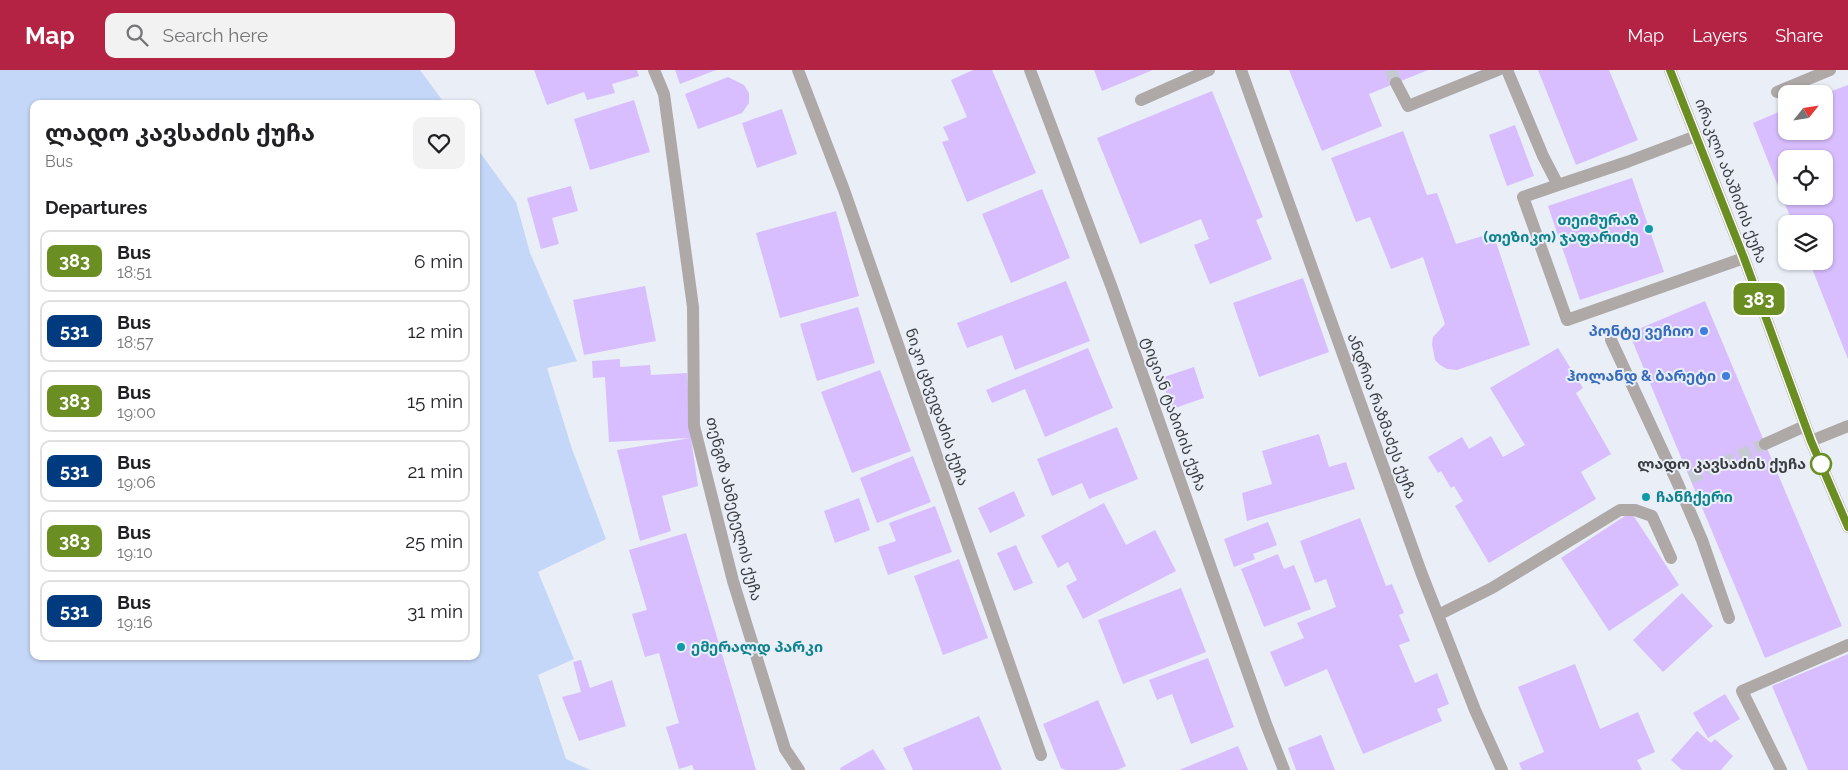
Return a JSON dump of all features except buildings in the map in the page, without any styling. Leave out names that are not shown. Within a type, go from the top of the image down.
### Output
[{"type":"street","name":"თენგიზ ახმეტელის ქუჩა","points":[[654,70],[664,94],[692,307],[694,426],[733,581],[785,749],[799,770]]},
{"type":"street","name":"ნიკო ცხვედაძის ქუჩა","points":[[798,70],[844,190],[1041,755]]},
{"type":"street","name":"ტიციან ტაბიძის ქუჩა","points":[[1030,70],[1112,288],[1284,770]]},
{"type":"street","points":[[1141,100],[1209,70]]},
{"type":"street","name":"ანდრია რაზმაძეს ქუჩა","points":[[1241,70],[1414,554],[1502,770]]},
{"type":"street","points":[[1396,83],[1408,106],[1498,70]]},
{"type":"street","points":[[1507,70],[1543,156],[1558,185]]},
{"type":"street","name":"ირაკლი აბაშიძის ქუჩა","points":[[1670,70],[1744,258],[1805,426],[1848,527]]},
{"type":"street","points":[[1777,92],[1830,70]]},
{"type":"street","points":[[1696,136],[1628,162],[1523,197],[1567,320],[1744,258]]},
{"type":"street","points":[[1611,340],[1684,481],[1729,618]]},
{"type":"street","points":[[1765,444],[1805,426]]},
{"type":"street","points":[[1811,441],[1848,426]]},
{"type":"street","points":[[1438,615],[1492,588],[1620,510],[1635,510],[1652,516],[1672,558]]},
{"type":"street","points":[[1780,770],[1742,691],[1848,645]]},
{"type":"shaded area","points":[[0,70],[420,70],[442,100],[30,100],[30,660],[480,660],[480,152],[516,202],[530,253],[577,361],[547,368],[572,449],[606,539],[538,572],[574,659],[538,675],[566,759],[590,770],[0,770]]},
{"type":"tunnel","points":[[1391,70],[1396,83]]},
{"type":"tunnel","points":[[1690,478],[1765,444]]},
{"type":"bus line","name":"383","points":[[1670,70],[1744,258],[1811,441],[1848,527]]},
{"type":"place","name":"თეიმურაზ (თეზიკო) ჯაფარიძე","points":[[1649,229]]},
{"type":"place","name":"პონტე ვეჩიო","points":[[1704,331]]},
{"type":"place","name":"ჰოლანდ & ბარეტი","points":[[1726,376]]},
{"type":"place","name":"ლადო კავსაძის ქუჩა","points":[[1821,464]]},
{"type":"place","name":"ჩანჩქერი","points":[[1646,497]]},
{"type":"place","name":"ემერალდ პარკი","points":[[681,647]]}]
